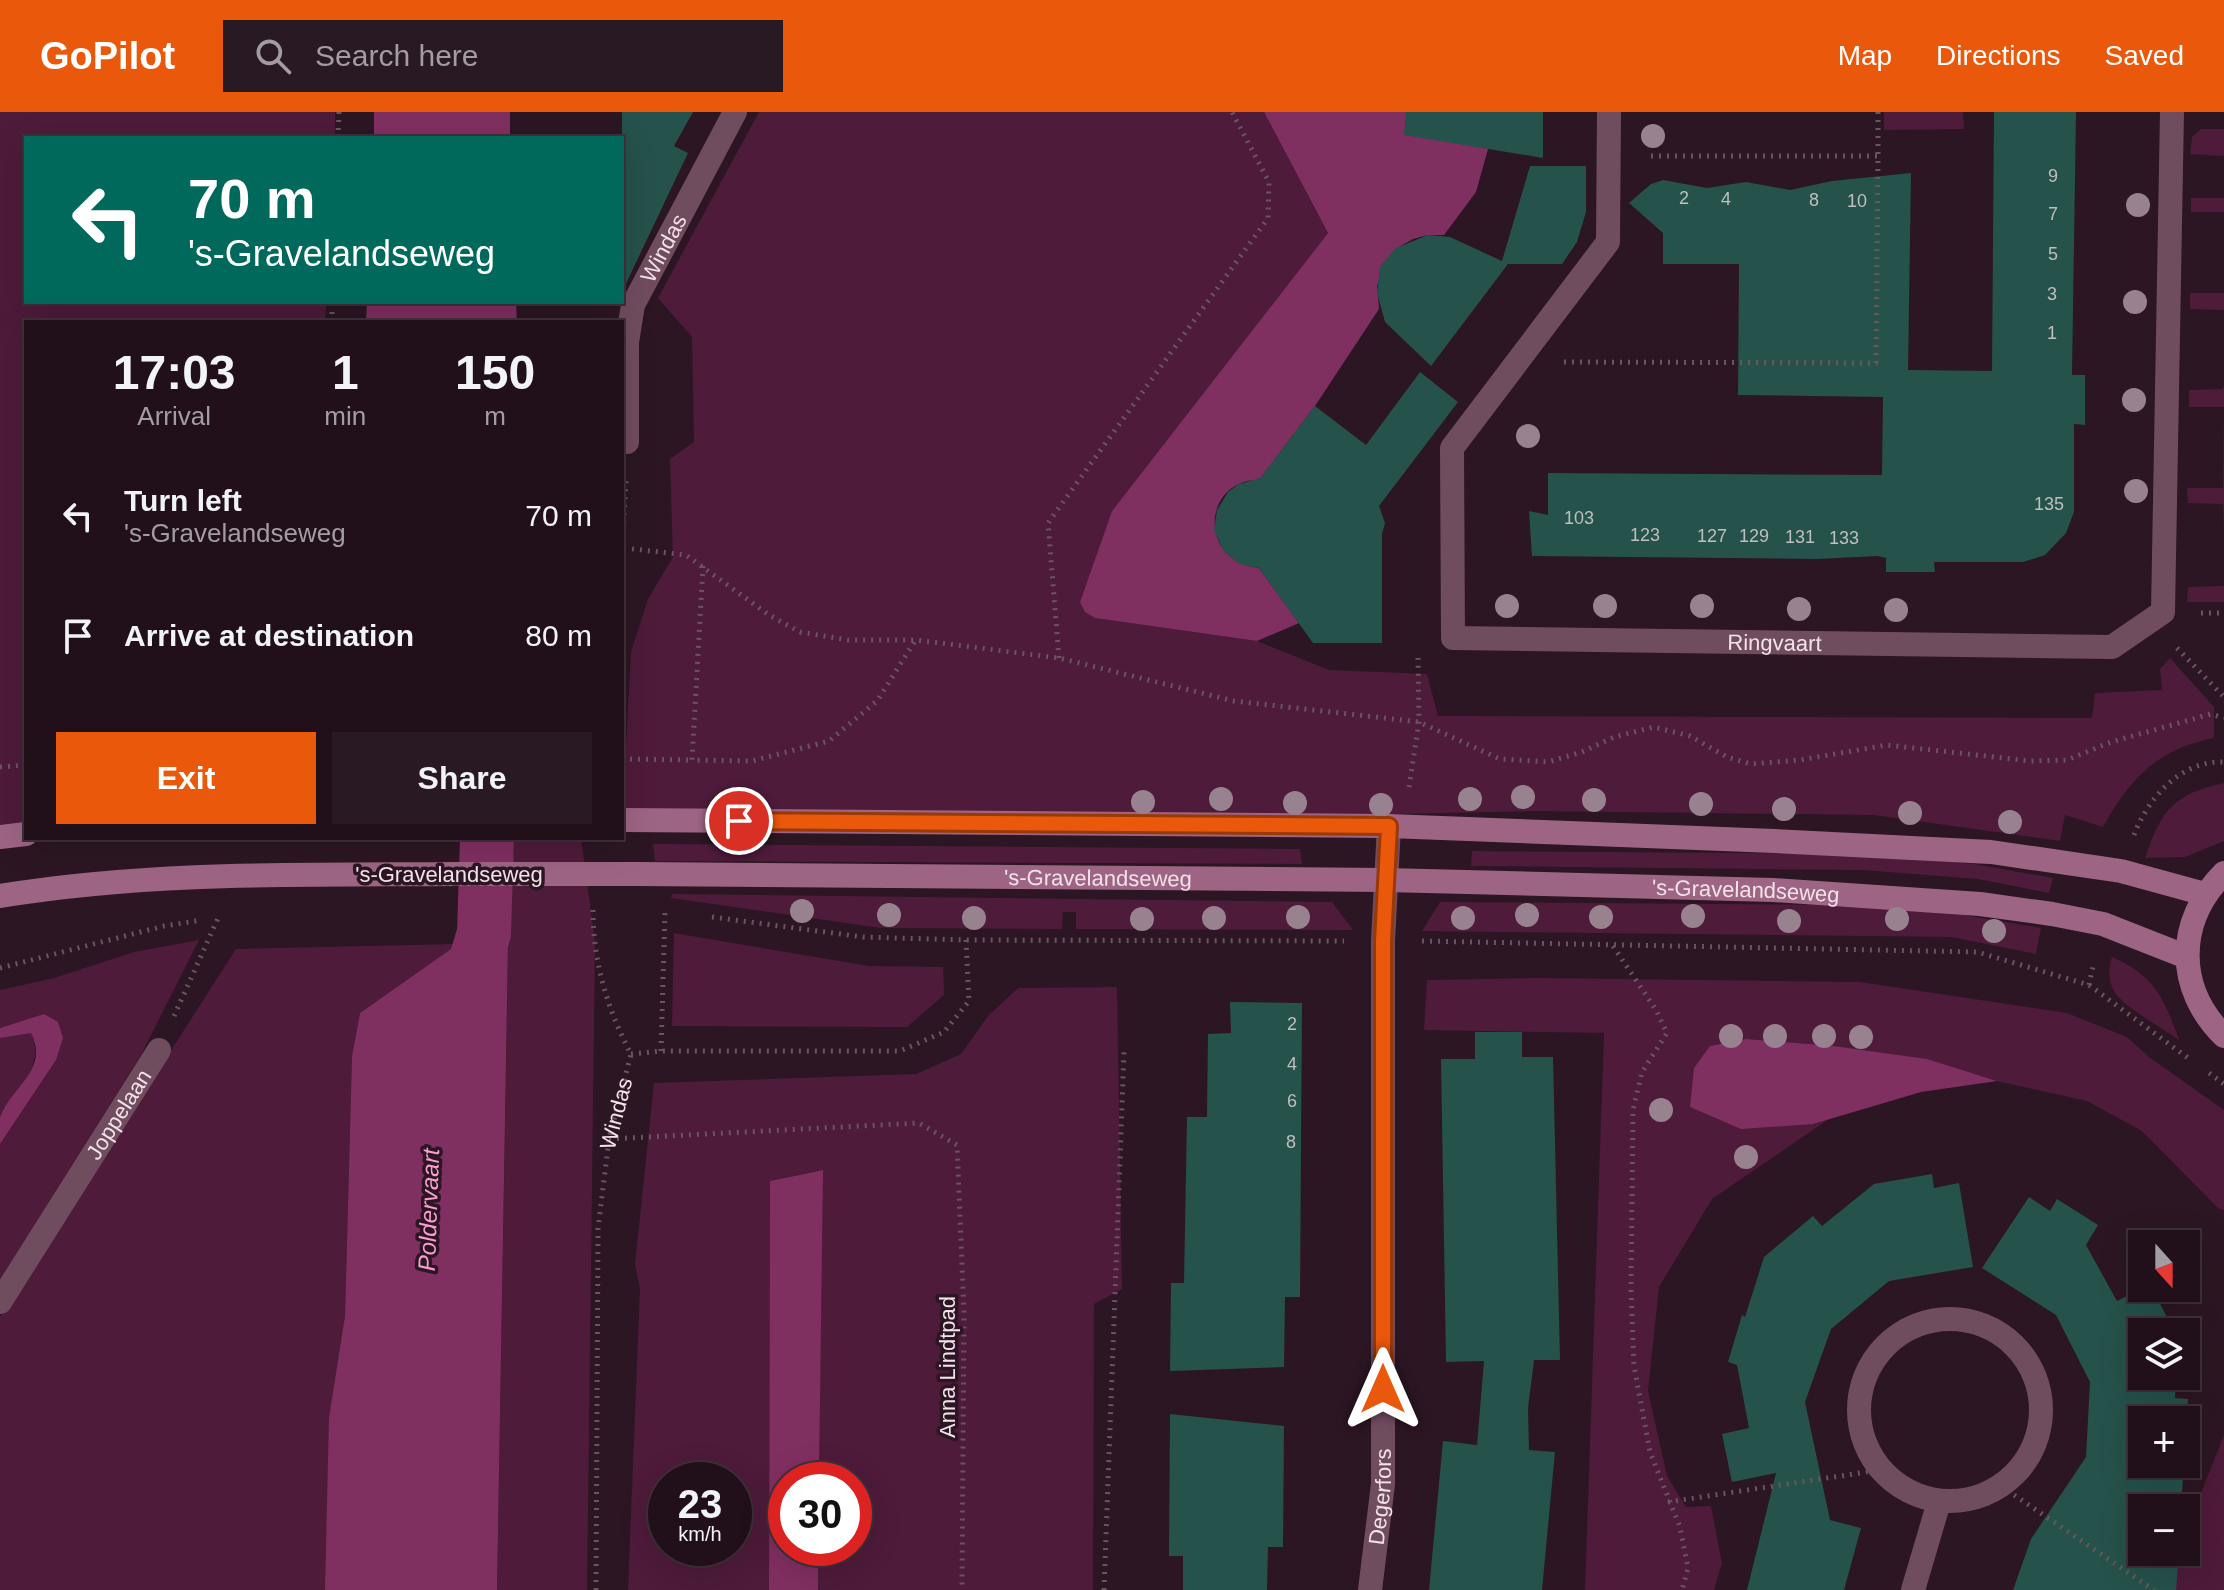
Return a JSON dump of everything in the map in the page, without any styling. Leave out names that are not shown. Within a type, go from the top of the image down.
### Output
[{"type":"main road","points":[[624,820],[1389,826],[1991,852],[2121,871],[2205,894]]},
{"type":"main road","points":[[0,837],[24,834]]},
{"type":"main road","points":[[2224,873],[2205,894],[2195,914],[2187,957],[2190,981],[2199,1003],[2224,1036]]},
{"type":"main road","name":"'s-Gravelandseweg","points":[[0,896],[141,879],[242,875],[458,874],[1386,880],[1773,890],[1980,904],[2103,924],[2187,957]]},
{"type":"street","name":"Windas","points":[[627,442],[627,342],[633,305],[735,112]]},
{"type":"street","points":[[1453,638],[1452,448],[1608,242],[1609,112]]},
{"type":"street","points":[[2163,612],[2172,112]]},
{"type":"street","name":"Ringvaart","points":[[1453,638],[2112,647],[2163,612]]},
{"type":"street","name":"Degerfors","points":[[1370,1590],[1383,1484],[1383,941],[1389,826]]},
{"type":"street","name":"Joppelaan","points":[[0,1302],[159,1050]]},
{"type":"street","points":[[1954,1318],[1990,1327],[2018,1347],[2038,1380],[2043,1411],[2033,1451],[2012,1479],[1980,1498],[1939,1502],[1910,1493],[1880,1471],[1863,1441],[1858,1409],[1867,1371],[1887,1343],[1919,1324],[1954,1318]]},
{"type":"street","points":[[1913,1590],[1939,1502]]},
{"type":"path","points":[[338,136],[339,112]]},
{"type":"path","points":[[1059,658],[1048,523],[1268,218],[1269,182],[1232,112]]},
{"type":"path","points":[[1519,356],[1568,363],[1876,363],[1878,112]]},
{"type":"path","points":[[1609,156],[1878,156]]},
{"type":"path","points":[[627,442],[624,548],[686,555],[769,615],[800,632],[848,640],[916,640],[1059,658],[1234,701],[1419,722],[1500,759],[1548,762],[1582,752],[1614,737],[1654,727],[1690,736],[1727,757],[1751,764],[1800,760],[1887,745],[2030,761],[2067,760],[2111,742],[2211,714],[2224,718]]},
{"type":"path","points":[[692,760],[703,566]]},
{"type":"path","points":[[2163,612],[2170,641],[2224,697]]},
{"type":"path","points":[[1389,826],[1406,804],[1419,722],[1418,648],[1453,638]]},
{"type":"path","points":[[624,759],[752,761],[829,741],[877,701],[916,640]]},
{"type":"path","points":[[0,767],[24,765]]},
{"type":"path","points":[[593,899],[593,945],[614,1022],[631,1054]]},
{"type":"path","points":[[661,1051],[665,911]]},
{"type":"path","points":[[0,968],[164,926],[231,915]]},
{"type":"path","name":"Joppelaan","points":[[159,1050],[219,917]]},
{"type":"path","points":[[711,917],[863,937],[966,940],[1383,941],[1977,952],[2089,985],[2193,1062]]},
{"type":"path","name":"Windas","points":[[596,1590],[598,1229],[609,1139],[631,1054],[661,1051],[900,1051],[944,1032],[969,1001],[966,940]]},
{"type":"path","points":[[1612,945],[1656,1010],[1667,1033],[1642,1072],[1633,1110],[1631,1290],[1634,1366],[1650,1452],[1680,1527],[1688,1568],[1682,1590]]},
{"type":"path","points":[[1104,1590],[1124,1052]]},
{"type":"path","points":[[2204,1070],[2224,1084]]},
{"type":"path","name":"Anna Lindtpad","points":[[609,1139],[919,1123],[957,1145],[964,1312],[962,1590]]},
{"type":"path","points":[[1668,1502],[1880,1470]]},
{"type":"path","points":[[2001,1486],[2154,1590]]},
{"type":"shaded area","points":[[0,112],[335,112],[335,136],[24,136],[24,304],[326,304],[325,320],[24,320],[24,840],[42,840],[0,846]]},
{"type":"shaded area","points":[[759,112],[1264,112],[1328,233],[1112,511],[1080,602],[1095,618],[1257,641],[1329,670],[1427,674],[1438,716],[2092,718],[2095,693],[2162,690],[2160,669],[2170,658],[2214,707],[2214,738],[2177,750],[2148,768],[2124,794],[2103,827],[2065,815],[2060,841],[1874,815],[1537,811],[973,823],[624,821],[631,652],[648,599],[673,557],[670,459],[694,442],[692,337],[658,298]]},
{"type":"shaded area","points":[[1884,112],[1963,112],[1964,129],[1884,130]]},
{"type":"shaded area","points":[[2201,129],[2224,129],[2224,156],[2190,154],[2192,137]]},
{"type":"shaded area","points":[[2191,198],[2224,198],[2224,212],[2191,212]]},
{"type":"shaded area","points":[[2190,293],[2224,293],[2224,310],[2190,309]]},
{"type":"shaded area","points":[[2224,383],[2224,407],[2189,407],[2189,390],[2223,389]]},
{"type":"shaded area","points":[[2224,407],[2224,532],[2223,504],[2188,503],[2187,488],[2223,488]]},
{"type":"shaded area","points":[[2224,586],[2224,602],[2187,602],[2188,587]]},
{"type":"shaded area","points":[[2224,783],[2224,841],[2185,857],[2145,858],[2157,828],[2172,807],[2193,793]]},
{"type":"shaded area","points":[[510,840],[581,840],[595,942],[587,1590],[497,1590]]},
{"type":"shaded area","points":[[653,844],[1300,849],[1302,864],[655,861]]},
{"type":"shaded area","points":[[1472,851],[1865,854],[1974,864],[2053,878],[2049,893],[1978,879],[1862,870],[1471,866]]},
{"type":"shaded area","points":[[672,894],[1332,902],[1353,930],[1076,929],[1076,912],[1063,912],[1062,929],[881,928],[671,898]]},
{"type":"shaded area","points":[[1440,902],[1858,905],[1958,914],[2041,928],[2036,954],[1952,937],[1422,931]]},
{"type":"shaded area","points":[[674,933],[869,966],[943,967],[944,995],[907,1027],[672,1026]]},
{"type":"shaded area","points":[[199,940],[141,1055],[0,1280],[0,1144],[56,1060],[45,1014],[0,1028],[0,990],[54,978],[134,952]]},
{"type":"shaded area","points":[[458,944],[360,1013],[352,1056],[333,1590],[0,1590],[0,1317],[236,949]]},
{"type":"shaded area","points":[[2112,957],[2138,972],[2156,990],[2179,1040],[2136,1012],[2116,994],[2110,976]]},
{"type":"shaded area","points":[[1537,978],[1860,982],[2067,1013],[2127,1037],[2149,1057],[2224,1110],[2224,1210],[2219,1209],[2142,1131],[2087,1101],[1997,1081],[1926,1059],[1834,1046],[1746,1039],[1710,1046],[1813,1124],[1829,1119],[1712,1199],[1659,1287],[1648,1391],[1667,1476],[1686,1507],[1711,1506],[1722,1563],[1714,1590],[1585,1590],[1604,1033],[1424,1030],[1427,980]]},
{"type":"shaded area","points":[[1117,987],[1122,1289],[1094,1304],[1093,1590],[818,1590],[818,1566],[872,1566],[872,1462],[819,1462],[822,1170],[770,1181],[769,1590],[628,1590],[640,1288],[635,1264],[654,1083],[916,1074],[961,1054],[988,1016],[1018,988]]},
{"type":"shaded area","points":[[31,1033],[35,1056],[28,1078],[0,1119],[0,1038]]},
{"type":"shaded area","points":[[2224,1435],[2224,1590],[2163,1590],[2172,1566],[2200,1566],[2200,1496]]},
{"type":"water","points":[[374,112],[510,112],[510,136],[374,136]]},
{"type":"water","points":[[1264,112],[1448,112],[1488,149],[1476,192],[1444,235],[1413,239],[1399,247],[1384,264],[1377,286],[1379,309],[1315,406],[1259,480],[1241,483],[1227,492],[1218,505],[1215,520],[1217,536],[1224,550],[1238,562],[1259,568],[1299,623],[1257,641],[1095,618],[1085,612],[1080,602],[1112,511],[1328,233]]},
{"type":"water","points":[[367,304],[516,304],[517,320],[366,320]]},
{"type":"water","points":[[458,944],[508,944],[497,1590],[325,1590],[329,1418],[345,1316],[352,1056],[360,1013]]},
{"type":"water","points":[[44,1014],[58,1022],[63,1038],[56,1060],[0,1144],[0,1118],[32,1068],[36,1046],[31,1033],[0,1038],[0,1028]]},
{"type":"water","points":[[1746,1039],[1834,1046],[1927,1059],[1997,1081],[1921,1092],[1813,1124],[1741,1129],[1690,1107],[1694,1068],[1710,1046]]},
{"type":"water","points":[[823,1170],[819,1462],[769,1462],[770,1181]]},
{"type":"water","points":[[769,1566],[818,1566],[818,1590],[769,1590]]},
{"type":"pier","points":[[464,840],[514,840],[510,920],[457,919]]},
{"type":"building","points":[[622,112],[693,112],[674,146],[688,153],[624,288],[624,136]]},
{"type":"building","points":[[1406,112],[1543,112],[1543,158],[1404,135]]},
{"type":"building","points":[[1994,112],[2076,112],[2072,375],[2085,375],[2085,425],[2074,424],[2074,512],[2066,533],[2045,555],[2023,562],[1934,562],[1935,572],[1886,572],[1886,558],[1878,556],[1817,559],[1532,556],[1529,511],[1548,515],[1548,473],[1882,475],[1883,397],[1738,395],[1739,264],[1663,264],[1663,233],[1629,203],[1651,184],[1663,180],[1707,188],[1746,182],[1790,190],[1832,181],[1911,173],[1908,370],[1992,371]]},
{"type":"building","points":[[1530,166],[1586,166],[1586,212],[1577,242],[1562,264],[1508,264],[1431,366],[1385,322],[1377,293],[1380,266],[1396,248],[1428,235],[1450,237],[1502,261]]},
{"type":"building","points":[[1420,372],[1458,402],[1379,506],[1385,523],[1382,534],[1382,643],[1313,643],[1259,568],[1239,564],[1223,550],[1214,530],[1217,510],[1228,492],[1239,484],[1260,478],[1315,406],[1366,445]]},
{"type":"building","points":[[1230,1002],[1302,1003],[1300,1297],[1285,1297],[1284,1367],[1170,1371],[1171,1283],[1184,1283],[1187,1117],[1207,1117],[1208,1034],[1231,1033]]},
{"type":"building","points":[[1475,1032],[1522,1032],[1522,1057],[1553,1057],[1560,1360],[1534,1360],[1528,1408],[1529,1450],[1555,1452],[1542,1590],[1429,1590],[1443,1441],[1477,1445],[1484,1361],[1446,1362],[1441,1059],[1475,1059]]},
{"type":"building","points":[[1932,1174],[1934,1188],[1959,1183],[1973,1267],[1889,1281],[1831,1329],[1805,1402],[1830,1520],[1861,1528],[1844,1590],[1747,1590],[1776,1473],[1732,1482],[1722,1434],[1749,1428],[1737,1365],[1728,1362],[1764,1257],[1813,1216],[1822,1226],[1874,1184]]},
{"type":"building","points":[[2029,1197],[2050,1211],[2057,1199],[2098,1225],[2086,1245],[2117,1301],[2128,1296],[2128,1302],[2159,1302],[2168,1318],[2128,1318],[2128,1390],[2175,1390],[2175,1398],[2188,1399],[2188,1406],[2128,1406],[2128,1478],[2183,1478],[2182,1494],[2128,1494],[2128,1566],[2178,1566],[2176,1590],[2013,1590],[2031,1539],[2086,1457],[2090,1382],[2056,1315],[1982,1268]]},
{"type":"building","points":[[1170,1414],[1284,1426],[1283,1547],[1268,1547],[1267,1590],[1183,1590],[1183,1556],[1169,1556]]},
{"type":"waterway","name":"Poldervaart","points":[[460,1014],[484,933],[487,840]]},
{"type":"route","points":[[739,821],[1389,826],[1383,941],[1383,1389]]}]
